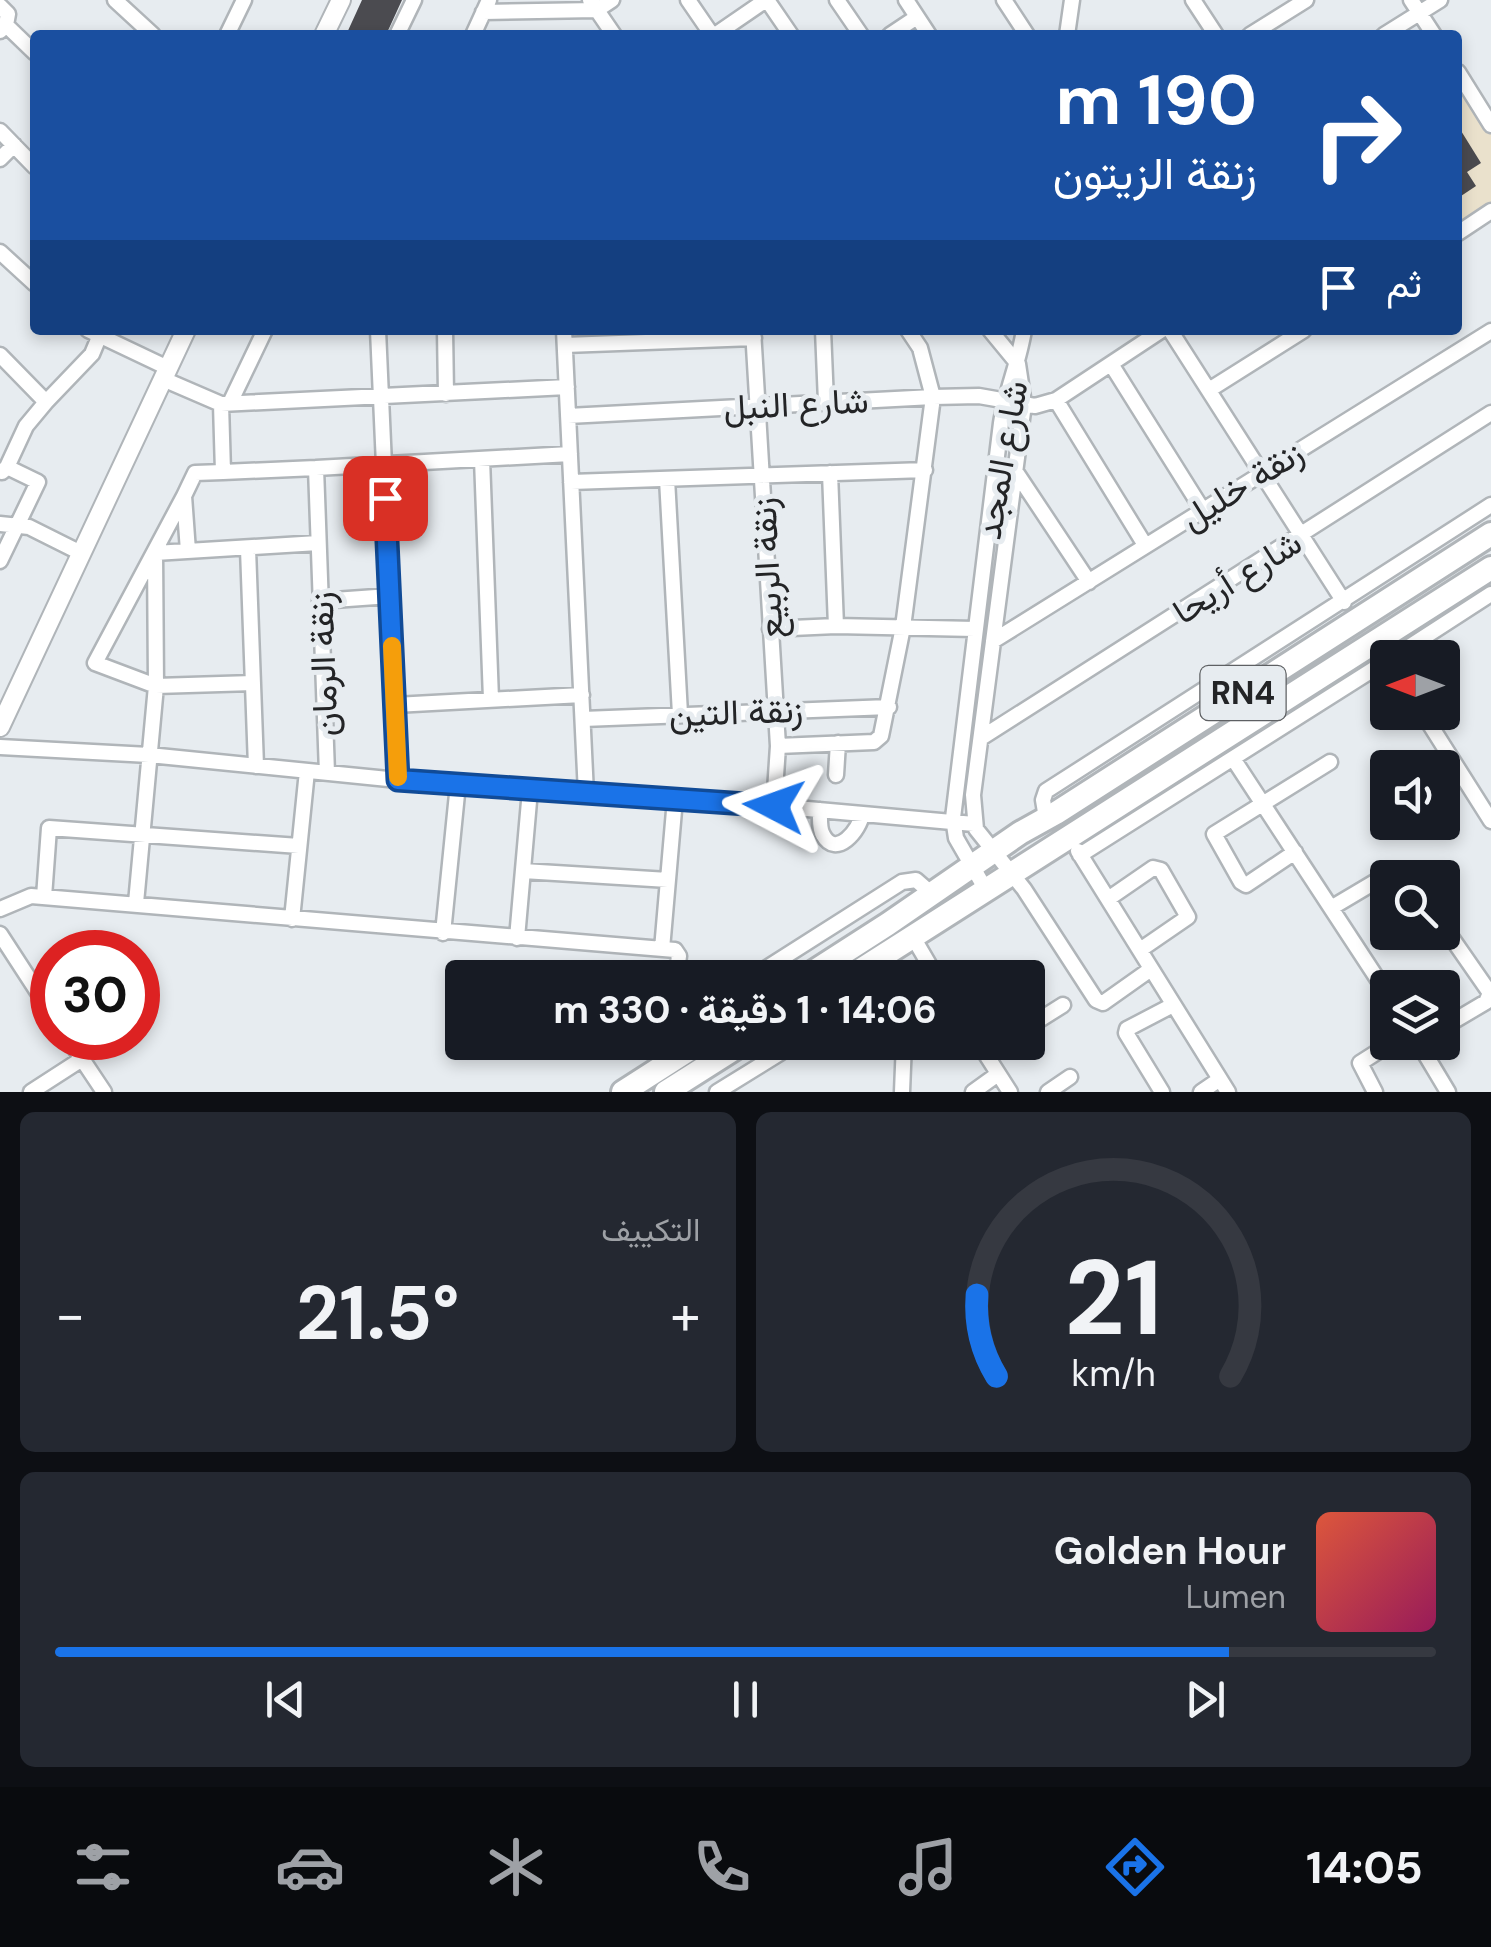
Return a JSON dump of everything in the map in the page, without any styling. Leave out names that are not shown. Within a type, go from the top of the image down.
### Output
[{"type":"main road","name":"RN4","points":[[831,960],[994,850],[1491,534]]},
{"type":"main road","name":"RN4","points":[[877,960],[1012,873],[1075,847],[1491,568]]},
{"type":"main road","points":[[623,1092],[674,1060]]},
{"type":"main road","points":[[666,1092],[717,1060]]},
{"type":"street","points":[[115,0],[148,30]]},
{"type":"street","points":[[326,30],[341,0]]},
{"type":"street","points":[[399,30],[414,0]]},
{"type":"street","points":[[475,30],[487,6],[594,5],[612,0]]},
{"type":"street","points":[[688,0],[709,30]]},
{"type":"street","points":[[721,30],[766,0],[787,30]]},
{"type":"street","points":[[837,0],[858,30]]},
{"type":"street","points":[[906,0],[925,30]]},
{"type":"street","points":[[1004,0],[1024,30]]},
{"type":"street","points":[[1068,30],[1072,0]]},
{"type":"street","points":[[1193,0],[1213,30]]},
{"type":"street","points":[[1258,30],[1306,0]]},
{"type":"street","points":[[1390,30],[1416,6],[1440,0]]},
{"type":"street","points":[[229,30],[239,2]]},
{"type":"street","points":[[594,5],[611,30]]},
{"type":"street","points":[[0,6],[8,14],[3,28],[30,49]]},
{"type":"street","points":[[1416,6],[1431,30]]},
{"type":"street","points":[[898,30],[917,18]]},
{"type":"street","points":[[131,30],[139,22]]},
{"type":"street","points":[[1462,78],[1491,125]]},
{"type":"street","points":[[0,131],[30,162]]},
{"type":"street","points":[[0,160],[14,146]]},
{"type":"street","points":[[1462,230],[1491,212]]},
{"type":"street","points":[[0,252],[30,279]]},
{"type":"street","name":"زنقة خليل","points":[[993,641],[1491,331]]},
{"type":"street","points":[[0,561],[38,482],[3,471],[26,426],[92,354],[95,335]]},
{"type":"street","points":[[101,335],[225,403],[567,387]]},
{"type":"street","points":[[0,727],[184,335]]},
{"type":"street","points":[[223,472],[225,403],[262,335]]},
{"type":"street","points":[[378,335],[398,780]]},
{"type":"street","points":[[445,335],[446,394]]},
{"type":"street","points":[[586,794],[564,338],[708,335]]},
{"type":"street","name":"زنقة الربيع","points":[[754,335],[778,746],[774,806]]},
{"type":"street","points":[[823,335],[826,402]]},
{"type":"street","points":[[778,746],[879,740],[889,707],[902,626],[933,397],[920,348],[911,335]]},
{"type":"street","points":[[994,335],[1018,364]]},
{"type":"street","points":[[1018,364],[1023,335]]},
{"type":"street","points":[[1145,545],[1056,400],[1158,335]]},
{"type":"street","points":[[1170,335],[1344,602]]},
{"type":"street","points":[[1209,390],[1296,335]]},
{"type":"street","points":[[0,355],[46,402]]},
{"type":"street","name":"شارع المجد","points":[[986,890],[970,867],[953,825],[1004,401],[1018,364]]},
{"type":"street","name":"شارع المجد","points":[[974,824],[974,795],[1024,404],[1018,364]]},
{"type":"street","points":[[1112,364],[1202,509]]},
{"type":"street","name":"شارع النبل","points":[[568,416],[933,397],[979,396],[1035,406],[1056,400]]},
{"type":"street","name":"شارع أريحا","points":[[981,738],[1491,414]]},
{"type":"street","points":[[253,683],[156,686],[95,663],[195,473],[570,454]]},
{"type":"street","points":[[482,459],[491,698]]},
{"type":"street","name":"زنقة الرمان","points":[[316,468],[327,773]]},
{"type":"street","points":[[572,482],[925,470]]},
{"type":"street","points":[[1016,472],[1088,582]]},
{"type":"street","points":[[830,474],[836,626]]},
{"type":"street","points":[[667,479],[680,714]]},
{"type":"street","points":[[184,496],[188,551]]},
{"type":"street","points":[[1046,818],[1046,791],[1491,505]]},
{"type":"street","points":[[0,524],[29,527],[81,552]]},
{"type":"street","points":[[154,553],[318,543]]},
{"type":"street","points":[[248,549],[256,766]]},
{"type":"street","points":[[136,904],[156,686],[154,553]]},
{"type":"street","points":[[1420,640],[1491,594]]},
{"type":"street","points":[[320,602],[390,596]]},
{"type":"street","points":[[770,628],[976,629]]},
{"type":"street","points":[[1201,1092],[1224,1086],[1075,847],[1234,760],[1370,672]]},
{"type":"street","points":[[395,704],[582,696]]},
{"type":"street","name":"زنقة التين","points":[[583,718],[889,707]]},
{"type":"street","points":[[1433,730],[1491,821]]},
{"type":"street","name":"زنقة التين","points":[[836,775],[838,743]]},
{"type":"street","points":[[0,746],[974,824],[1100,1002],[1152,969]]},
{"type":"street","points":[[1234,760],[1372,970]]},
{"type":"street","points":[[1295,852],[1250,884],[1241,882],[1214,834],[1330,762]]},
{"type":"street","points":[[292,919],[307,771]]},
{"type":"street","points":[[442,933],[458,784]]},
{"type":"street","points":[[517,938],[530,790]]},
{"type":"street","points":[[662,949],[675,799]]},
{"type":"street","points":[[820,810],[824,838],[837,843],[845,842],[859,829],[862,814]]},
{"type":"street","points":[[44,897],[49,828],[299,846]]},
{"type":"street","points":[[1108,899],[1154,868],[1161,870],[1188,917],[1140,950]]},
{"type":"street","points":[[523,871],[668,880]]},
{"type":"street","points":[[779,960],[902,882],[916,880],[932,894]]},
{"type":"street","points":[[1331,908],[1370,885]]},
{"type":"street","points":[[0,909],[22,897],[44,897],[662,949],[678,952],[677,960]]},
{"type":"street","points":[[0,934],[30,980]]},
{"type":"street","points":[[913,937],[926,960]]},
{"type":"street","points":[[1460,950],[1490,993],[1486,1002],[1460,1017]]},
{"type":"street","points":[[1162,1092],[1126,1033],[1172,1004]]},
{"type":"street","points":[[1045,1016],[1063,1005]]},
{"type":"street","points":[[1370,1057],[1360,1063],[1375,1092]]},
{"type":"street","points":[[31,1092],[80,1060]]},
{"type":"street","points":[[83,1060],[104,1092]]},
{"type":"street","points":[[718,1092],[769,1060]]},
{"type":"street","points":[[902,1092],[903,1060]]},
{"type":"street","points":[[989,1060],[1010,1092]]},
{"type":"street","points":[[1428,1060],[1448,1092]]},
{"type":"street","points":[[973,1092],[998,1074]]},
{"type":"street","points":[[1048,1092],[1070,1078]]},
{"type":"shaded area","points":[[1462,78],[1491,125],[1491,211],[1462,230]]},
{"type":"building","points":[[362,0],[402,0],[388,30],[348,30]]},
{"type":"building","points":[[1462,132],[1481,163],[1467,172],[1476,186],[1462,195]]},
{"type":"slow traffic","points":[[392,646],[398,777]]},
{"type":"route","points":[[385,498],[398,780],[774,806]]}]
